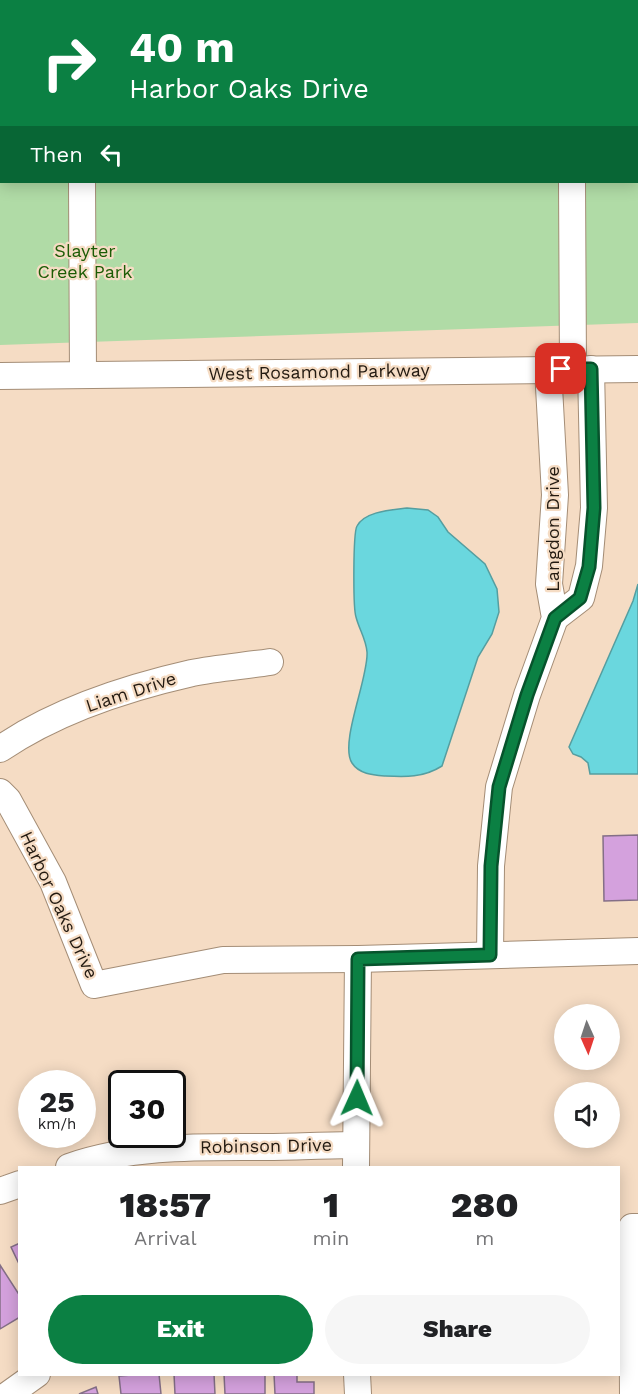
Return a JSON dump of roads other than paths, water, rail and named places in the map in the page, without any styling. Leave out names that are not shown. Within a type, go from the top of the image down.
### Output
[{"type":"street","points":[[82,183],[83,375]]},
{"type":"street","name":"Langdon Drive","points":[[555,618],[580,598],[589,567],[594,508],[582,369],[572,183]]},
{"type":"street","name":"Langdon Drive","points":[[490,955],[491,866],[499,787],[527,695],[555,618],[549,584],[555,495],[548,369]]},
{"type":"street","name":"West Rosamond Parkway","points":[[0,376],[638,369]]},
{"type":"street","name":"Liam Drive","points":[[0,749],[49,720],[129,689],[194,673],[270,662]]},
{"type":"street","name":"Harbor Oaks Drive","points":[[0,792],[8,800],[52,882],[93,985],[222,960],[358,959],[638,951]]},
{"type":"street","points":[[356,1156],[358,959]]},
{"type":"street","name":"Robinson Drive","points":[[72,1166],[148,1150],[208,1147],[356,1156]]},
{"type":"street","points":[[0,1191],[18,1185]]},
{"type":"street","points":[[633,1394],[635,1227]]},
{"type":"street","points":[[9,1394],[34,1376]]},
{"type":"street","points":[[357,1376],[358,1394]]},
{"type":"water","points":[[407,508],[428,510],[438,517],[448,532],[485,564],[497,589],[499,612],[492,634],[478,657],[442,766],[428,773],[414,776],[380,776],[358,770],[349,754],[349,741],[364,677],[367,652],[355,611],[356,532],[361,521],[372,514]]},
{"type":"water","points":[[638,584],[638,774],[590,774],[588,763],[573,754],[569,747],[633,601]]},
{"type":"park label","name":"Slayter Creek Park","points":[[85,261]]}]
